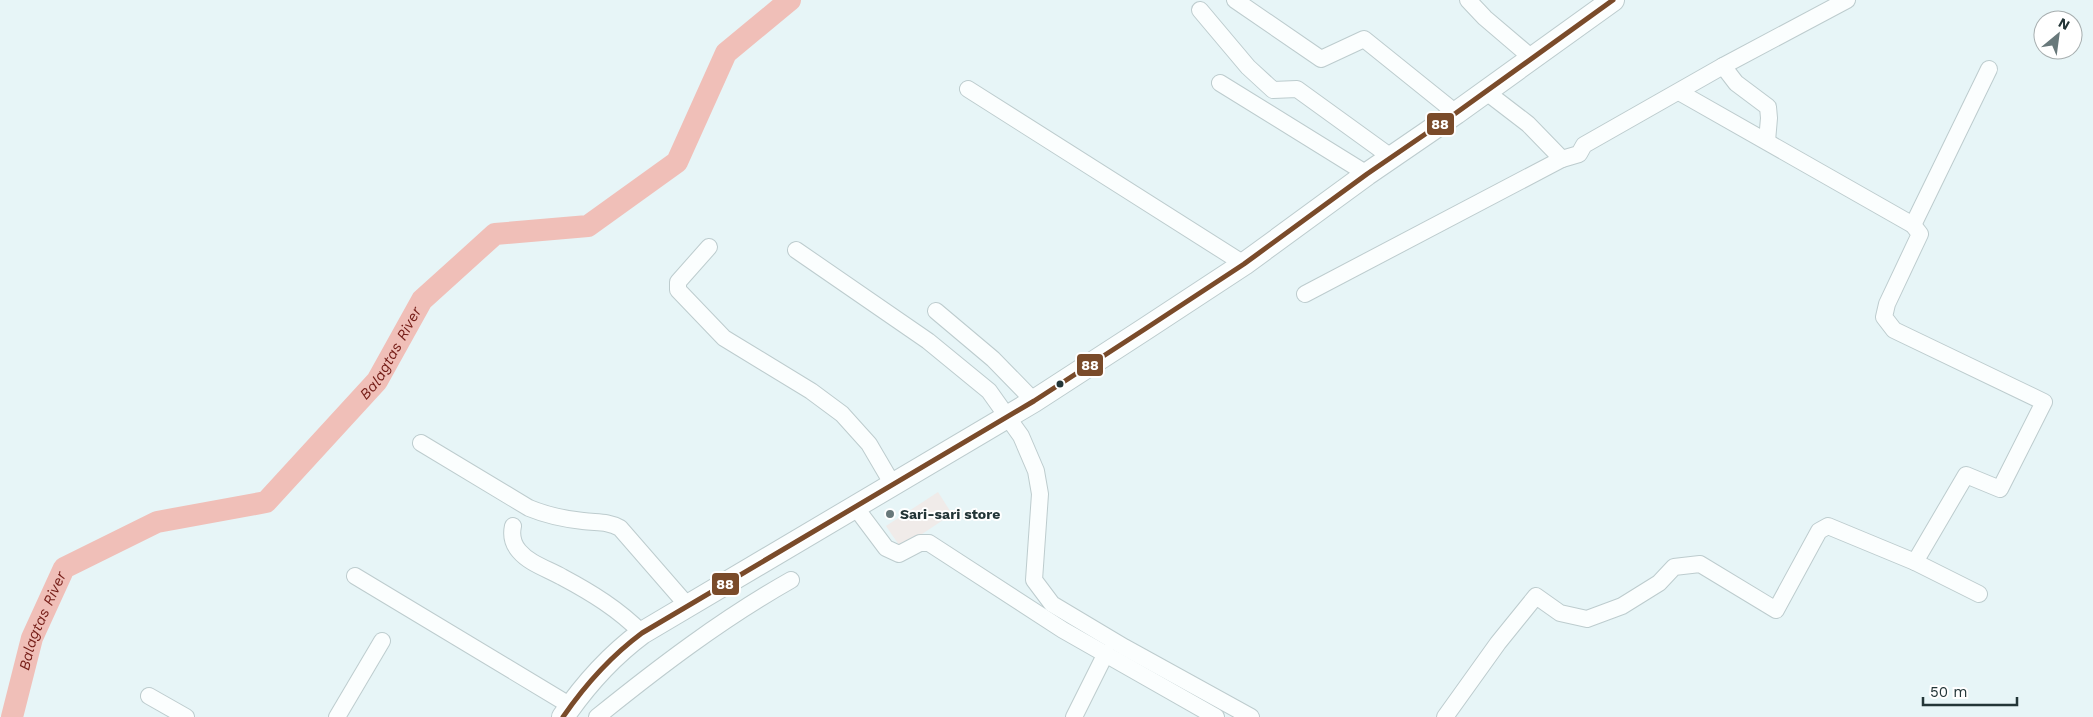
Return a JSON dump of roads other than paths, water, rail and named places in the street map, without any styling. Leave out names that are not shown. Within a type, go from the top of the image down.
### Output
[{"type":"highway","points":[[567,711],[620,649],[642,632],[894,486],[1034,401],[1244,264],[1367,174],[1456,113],[1613,0]]},
{"type":"street","points":[[1235,0],[1321,59],[1364,39],[1456,113]]},
{"type":"street","points":[[1468,0],[1532,58]]},
{"type":"street","points":[[1305,294],[1562,159],[1579,154],[1584,145],[1723,66],[1848,0]]},
{"type":"street","points":[[1200,10],[1248,67],[1273,90],[1297,89],[1391,157]]},
{"type":"street","points":[[1723,66],[1736,83],[1768,107],[1770,118],[1767,142]]},
{"type":"street","points":[[1913,225],[1989,68]]},
{"type":"street","points":[[1220,83],[1367,174]]},
{"type":"street","points":[[968,89],[1244,264]]},
{"type":"street","points":[[1485,91],[1528,124],[1562,159]]},
{"type":"street","points":[[1679,92],[1913,225],[1920,234],[1887,304],[1884,317],[1894,330],[2044,402],[2000,490],[1966,475],[1915,562]]},
{"type":"street","points":[[709,247],[678,282],[678,290],[724,338],[811,391],[842,414],[869,444],[894,486]]},
{"type":"street","points":[[796,250],[928,340],[989,391],[1021,436],[1036,471],[1040,494],[1034,580],[1052,604],[1124,647],[1251,717]]},
{"type":"street","points":[[936,311],[993,359],[1034,401]]},
{"type":"street","points":[[421,443],[529,508],[584,522],[605,522],[620,528],[688,605]]},
{"type":"street","points":[[856,508],[886,548],[899,554],[920,543],[929,543],[1063,630],[1216,717]]},
{"type":"street","points":[[513,526],[511,534],[514,544],[526,558],[605,601],[642,632]]},
{"type":"street","points":[[1446,717],[1498,642],[1536,596],[1560,613],[1587,619],[1622,606],[1659,583],[1674,567],[1700,564],[1776,610],[1819,531],[1828,526],[1915,562],[1979,594]]},
{"type":"street","points":[[355,576],[567,711]]},
{"type":"street","points":[[597,717],[701,636],[791,580]]},
{"type":"street","points":[[337,717],[382,641]]},
{"type":"street","points":[[1074,717],[1106,653]]},
{"type":"street","points":[[149,696],[186,717]]},
{"type":"waterway","name":"Balagtas River","points":[[12,717],[32,638],[64,568],[157,522],[266,502],[377,381],[422,300],[495,234],[588,226],[677,162],[726,53],[790,0]]},
{"type":"place","name":"Sari-sari store","points":[[890,514]]}]
